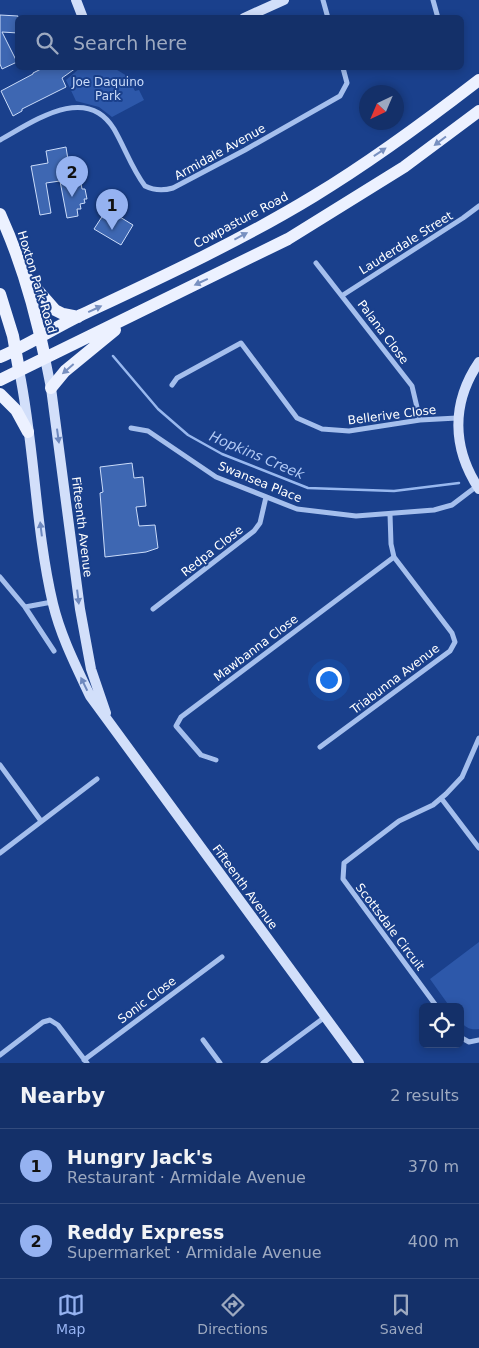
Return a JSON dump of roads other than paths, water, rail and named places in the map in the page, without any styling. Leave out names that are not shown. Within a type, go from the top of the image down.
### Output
[{"type":"main road","points":[[76,0],[82,15]]},
{"type":"main road","points":[[251,15],[284,0]]},
{"type":"main road","name":"Cowpasture Road","points":[[0,357],[41,338],[78,317],[202,258],[315,196],[415,129],[479,80]]},
{"type":"main road","points":[[0,380],[280,244],[322,220],[404,167],[479,111]]},
{"type":"main road","name":"Hoxton Park Road","points":[[0,214],[11,238],[22,273],[45,358]]},
{"type":"main road","points":[[22,273],[56,310],[63,314],[78,317]]},
{"type":"main road","points":[[0,294],[9,322],[20,370]]},
{"type":"main road","points":[[51,388],[64,371],[132,316]]},
{"type":"main road","points":[[0,333],[9,322]]},
{"type":"main road","name":"Fifteenth Avenue","points":[[45,358],[51,388],[80,610],[91,669],[110,726]]},
{"type":"main road","points":[[478,488],[462,454],[457,418],[466,386],[479,362]]},
{"type":"main road","name":"Fifteenth Avenue","points":[[20,370],[44,555],[52,602],[68,651],[90,696],[110,726],[358,1063]]},
{"type":"main road","points":[[0,394],[16,410],[28,432]]},
{"type":"street","points":[[323,0],[327,15]]},
{"type":"street","points":[[433,0],[437,15]]},
{"type":"street","name":"Armidale Avenue","points":[[0,140],[61,109],[78,107],[92,110],[103,114],[114,129],[145,186],[153,190],[163,191],[173,188],[245,150],[340,96],[347,84],[344,70]]},
{"type":"street","name":"Lauderdale Street","points":[[342,295],[479,206]]},
{"type":"street","name":"Palana Close","points":[[316,263],[412,386],[420,420]]},
{"type":"street","name":"Bellerive Close","points":[[172,384],[177,378],[240,343],[297,418],[310,425],[322,429],[349,431],[420,420],[457,418]]},
{"type":"street","name":"Swansea Place","points":[[131,428],[148,431],[216,477],[297,509],[356,516],[434,510],[452,505],[478,488]]},
{"type":"street","name":"Redpa Close","points":[[153,609],[254,532],[260,523],[266,497]]},
{"type":"street","name":"Triabunna Avenue","points":[[320,747],[450,651],[455,642],[452,633],[394,557],[391,544],[390,514]]},
{"type":"street","name":"Mawbanna Close","points":[[216,760],[201,755],[176,726],[181,717],[394,557]]},
{"type":"street","points":[[0,577],[25,607],[54,651]]},
{"type":"street","points":[[25,607],[52,602]]},
{"type":"street","name":"Scottsdale Circuit","points":[[434,1003],[343,879],[342,869],[344,863],[399,820],[442,798],[462,777],[479,738]]},
{"type":"street","points":[[0,765],[41,821]]},
{"type":"street","points":[[0,853],[97,779]]},
{"type":"street","points":[[442,798],[479,848]]},
{"type":"street","name":"Sonic Close","points":[[85,1061],[222,957]]},
{"type":"street","points":[[263,1063],[325,1017]]},
{"type":"street","points":[[0,1055],[47,1020],[52,1021],[58,1026],[85,1061]]},
{"type":"street","points":[[464,1039],[469,1042],[479,1040]]},
{"type":"street","points":[[204,1040],[220,1063]]},
{"type":"waterway","name":"Hopkins Creek","points":[[113,356],[158,409],[188,435],[222,454],[308,488],[394,491],[459,483]]},
{"type":"place","name":"Reddy Express","points":[[72,197]]},
{"type":"place","name":"Hungry Jack's","points":[[112,230]]},
{"type":"park label","name":"Joe Daquino Park","points":[[108,89]]}]
